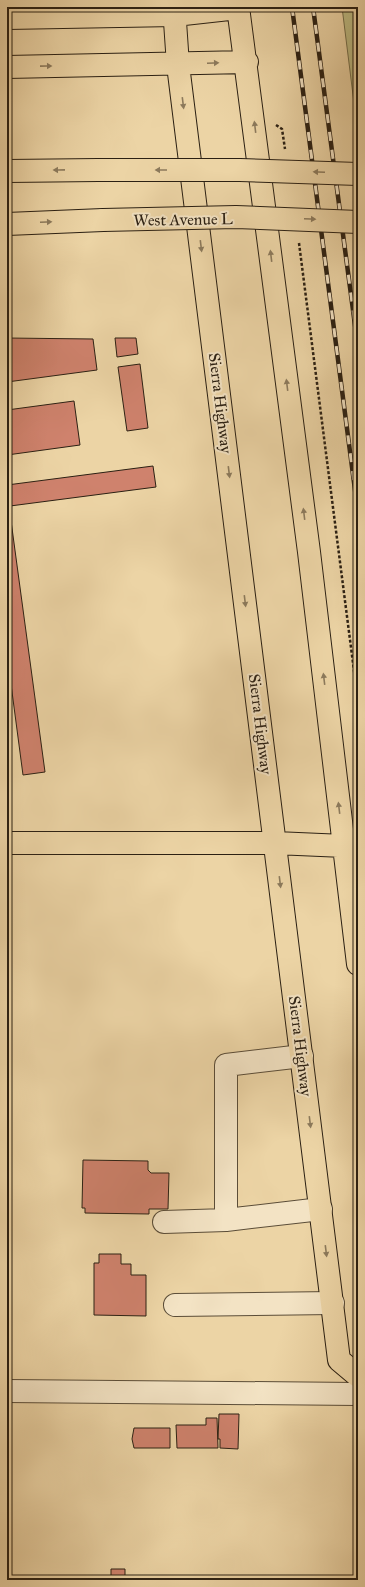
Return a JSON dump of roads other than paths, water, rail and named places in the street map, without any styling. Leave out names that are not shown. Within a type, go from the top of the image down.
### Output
[{"type":"main road","points":[[7,18],[238,7],[247,62],[358,964]]},
{"type":"main road","name":"Sierra Highway","points":[[175,11],[178,65],[339,1360],[358,1376]]},
{"type":"main road","points":[[7,67],[178,65],[247,62]]},
{"type":"main road","points":[[7,171],[240,170],[358,174]]},
{"type":"main road","name":"West Avenue L","points":[[7,224],[236,217],[358,222]]},
{"type":"main road","points":[[7,843],[275,843],[344,846]]},
{"type":"lane","points":[[226,1220],[226,1065],[302,1056]]},
{"type":"lane","points":[[164,1222],[226,1220],[321,1209]]},
{"type":"lane","points":[[175,1305],[333,1303]]},
{"type":"lane","points":[[7,1391],[358,1394]]},
{"type":"railway","points":[[292,7],[358,513]]},
{"type":"railway","points":[[313,7],[358,348]]}]
